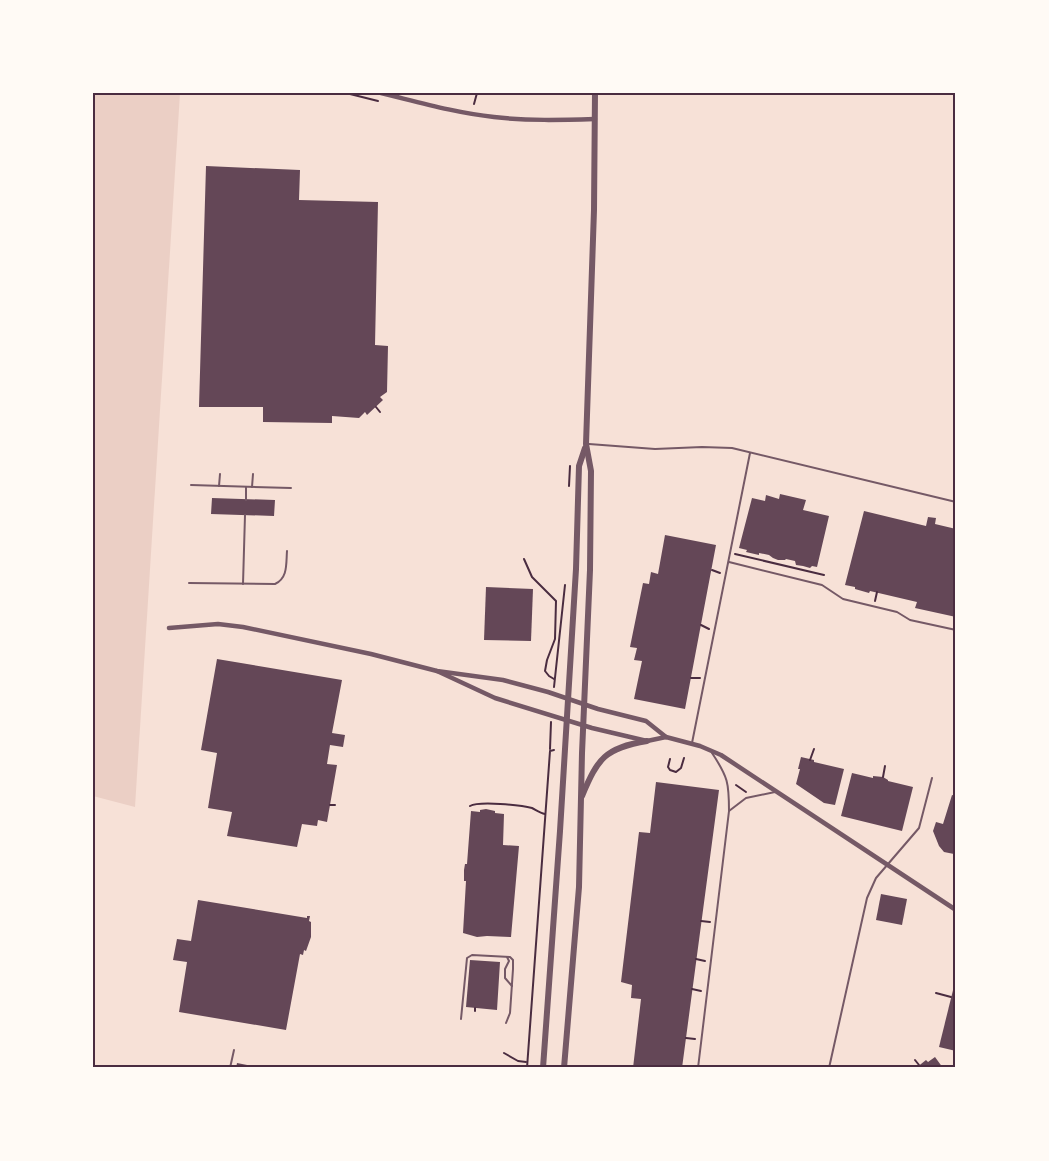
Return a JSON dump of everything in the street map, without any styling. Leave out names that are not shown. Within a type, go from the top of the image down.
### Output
[{"type":"street","points":[[381,93],[491,117],[595,119]]},
{"type":"street","points":[[564,1068],[579,886],[590,570],[591,471],[586,444],[595,93]]},
{"type":"street","points":[[543,1068],[576,569],[579,466],[586,444]]},
{"type":"street","points":[[169,628],[218,624],[250,628],[437,671],[502,680],[646,721],[666,737]]},
{"type":"street","points":[[437,671],[495,699],[647,741]]},
{"type":"street","points":[[581,799],[594,768],[604,757],[622,746],[666,737],[692,743],[721,755],[956,910]]},
{"type":"lane","points":[[586,444],[655,449],[732,448],[956,502]]},
{"type":"lane","points":[[692,743],[750,453]]},
{"type":"lane","points":[[219,486],[220,474]]},
{"type":"lane","points":[[252,487],[253,474]]},
{"type":"lane","points":[[191,485],[291,488]]},
{"type":"lane","points":[[246,487],[246,500]]},
{"type":"lane","points":[[243,584],[245,515]]},
{"type":"lane","points":[[189,583],[279,583],[285,576],[287,551]]},
{"type":"lane","points":[[728,561],[822,585],[843,599],[897,612],[910,620],[956,630]]},
{"type":"lane","points":[[698,1068],[729,811],[727,780],[722,768],[709,750]]},
{"type":"lane","points":[[829,1068],[867,898],[876,878],[920,828],[933,778]]},
{"type":"lane","points":[[729,811],[746,798],[777,792]]},
{"type":"lane","points":[[461,1019],[467,958],[472,955],[510,957],[514,964],[510,1013],[506,1023]]},
{"type":"lane","points":[[506,957],[509,961],[505,969],[505,978],[512,986]]},
{"type":"lane","points":[[230,1068],[234,1050]]},
{"type":"path","points":[[346,93],[378,101]]},
{"type":"path","points":[[466,104],[474,105],[477,93]]},
{"type":"path","points":[[376,407],[380,412]]},
{"type":"path","points":[[569,490],[569,467],[574,459]]},
{"type":"path","points":[[752,558],[753,554]]},
{"type":"path","points":[[741,556],[824,575]]},
{"type":"path","points":[[524,559],[532,577],[556,601],[555,639],[545,671],[554,679]]},
{"type":"path","points":[[778,560],[778,565]]},
{"type":"path","points":[[803,566],[803,571]]},
{"type":"path","points":[[553,693],[566,580]]},
{"type":"path","points":[[527,1068],[552,715]]},
{"type":"path","points":[[810,760],[814,749]]},
{"type":"path","points":[[550,751],[554,750]]},
{"type":"path","points":[[670,759],[668,767],[676,772],[681,768],[684,758]]},
{"type":"path","points":[[883,777],[885,766]]},
{"type":"path","points":[[736,785],[748,794]]},
{"type":"path","points":[[470,806],[476,803],[530,807],[545,814]]},
{"type":"path","points":[[936,993],[951,997]]},
{"type":"path","points":[[528,1048],[535,1049]]},
{"type":"path","points":[[504,1053],[518,1061],[527,1062]]},
{"type":"path","points":[[915,1060],[920,1065]]},
{"type":"shaded area","points":[[93,93],[180,93],[135,807],[93,796]]},
{"type":"building","points":[[206,166],[300,170],[299,200],[378,202],[375,345],[388,346],[387,392],[380,397],[383,400],[367,415],[365,412],[359,418],[332,416],[332,423],[263,422],[263,407],[199,407]]},
{"type":"building","points":[[780,494],[806,500],[803,510],[829,516],[817,567],[796,565],[795,561],[778,560],[769,555],[746,552],[747,550],[739,548],[752,498],[765,501],[766,495],[779,499]]},
{"type":"building","points":[[212,498],[275,500],[274,516],[211,514]]},
{"type":"building","points":[[864,511],[926,526],[928,517],[936,518],[935,524],[956,529],[956,617],[915,608],[917,602],[870,591],[869,593],[845,585]]},
{"type":"building","points":[[665,535],[716,545],[685,709],[634,699],[642,661],[634,660],[637,648],[630,647],[643,583],[649,584],[651,572],[658,574]]},
{"type":"building","points":[[486,587],[533,589],[531,641],[484,640]]},
{"type":"building","points":[[217,659],[342,680],[332,733],[345,735],[343,747],[330,745],[327,764],[337,765],[327,822],[318,820],[317,826],[302,824],[297,847],[227,836],[232,812],[208,808],[217,753],[201,750]]},
{"type":"building","points":[[801,757],[844,769],[835,805],[824,803],[796,784]]},
{"type":"building","points":[[852,773],[873,778],[873,776],[883,777],[888,781],[913,787],[902,831],[841,816]]},
{"type":"building","points":[[656,782],[719,790],[682,1068],[633,1068],[641,999],[631,998],[632,985],[621,982],[639,832],[650,833]]},
{"type":"building","points":[[952,795],[956,796],[954,854],[944,852],[933,831],[936,822],[943,824]]},
{"type":"building","points":[[486,809],[504,814],[503,845],[519,846],[511,937],[477,937],[463,933],[466,881],[464,881],[464,870],[467,864],[471,811],[480,812]]},
{"type":"building","points":[[881,894],[907,899],[902,925],[876,920]]},
{"type":"building","points":[[198,900],[307,918],[310,916],[311,937],[306,951],[304,950],[303,955],[300,954],[286,1030],[179,1012],[187,962],[173,960],[177,939],[191,941]]},
{"type":"building","points":[[470,960],[500,962],[497,1010],[466,1007]]},
{"type":"building","points":[[956,982],[956,1051],[939,1047]]},
{"type":"building","points":[[935,1057],[943,1068],[916,1068],[926,1060],[928,1062]]},
{"type":"building","points":[[237,1063],[257,1067],[257,1068],[236,1068]]}]
